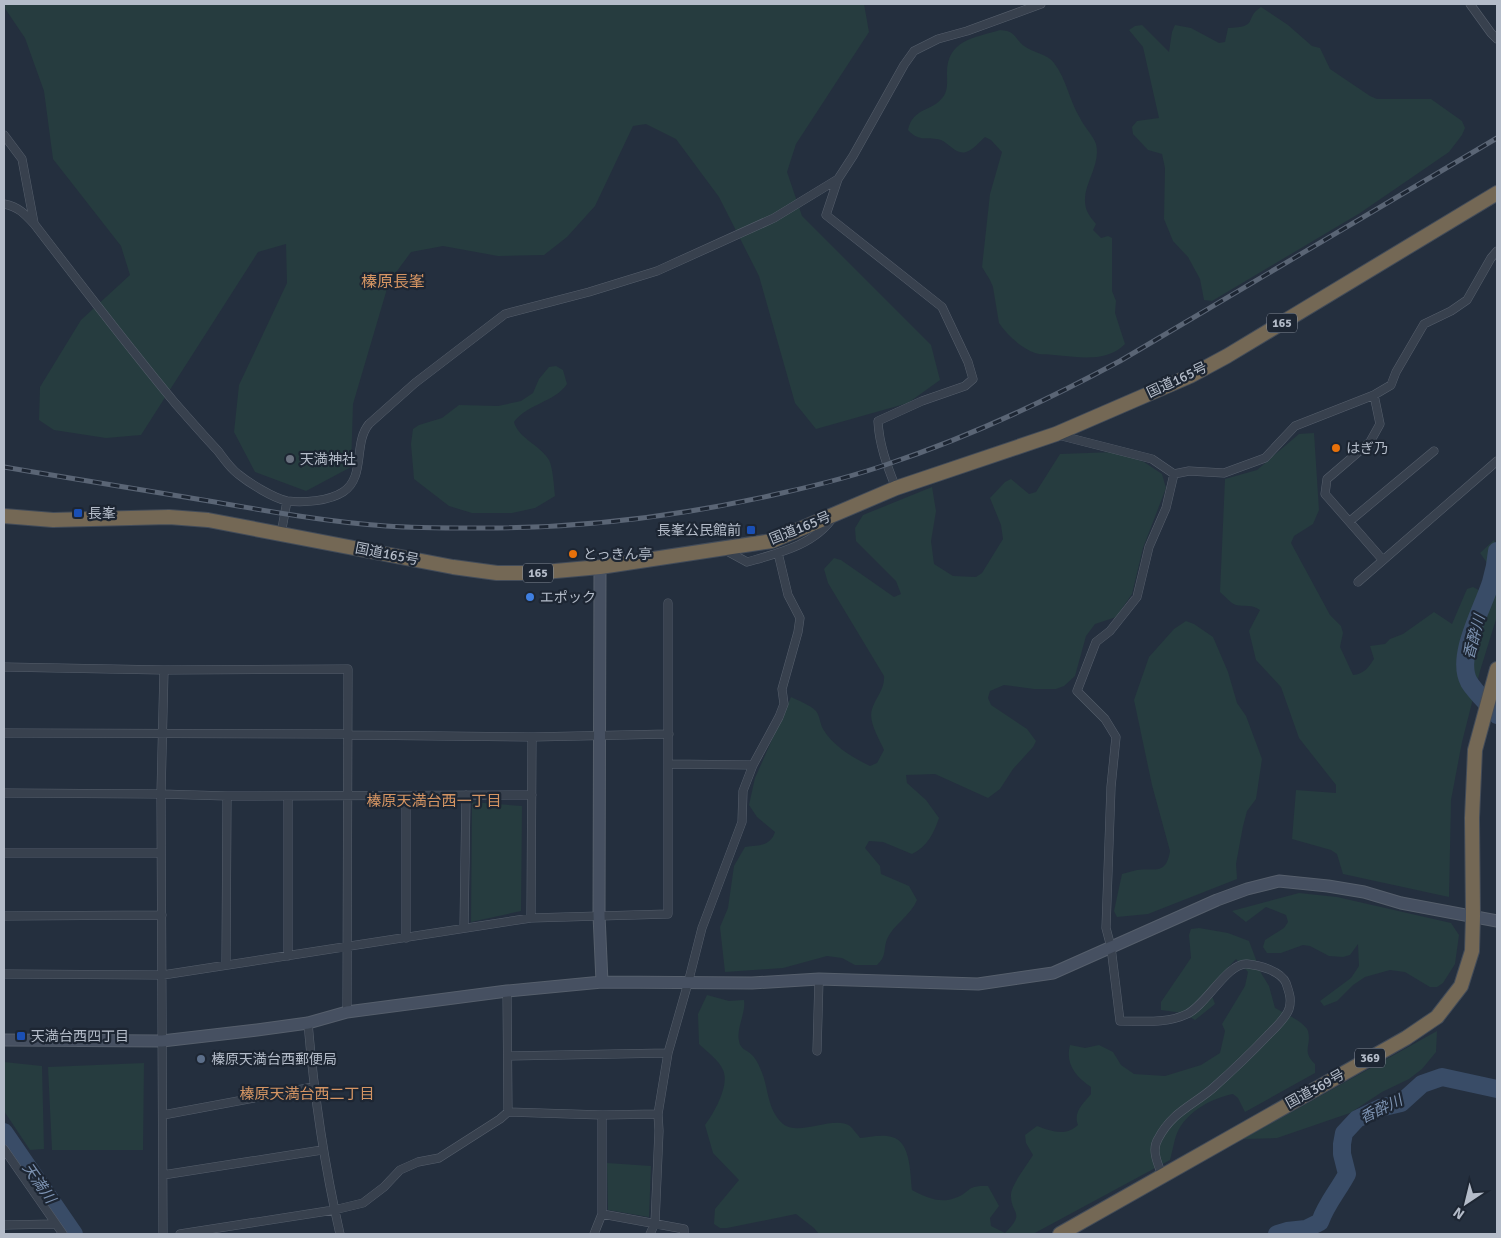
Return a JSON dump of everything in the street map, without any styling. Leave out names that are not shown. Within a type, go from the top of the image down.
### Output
[{"type":"highway","name":"国道165号","points":[[4,516],[53,520],[169,517],[208,520],[453,567],[497,573],[533,573],[600,567],[772,541],[896,488],[1056,434],[1190,376],[1497,193]]},
{"type":"highway","name":"国道369号","points":[[1060,1234],[1406,1038],[1437,1017],[1461,986],[1472,951],[1472,828],[1475,750],[1497,669]]},
{"type":"street","points":[[896,488],[887,465],[878,432],[878,421],[922,401],[965,386],[973,379],[968,362],[942,307],[826,215],[838,179],[914,51],[938,39],[1041,4]]},
{"type":"street","points":[[1470,4],[1497,39]]},
{"type":"street","points":[[4,135],[22,159],[35,225]]},
{"type":"street","points":[[4,204],[22,210],[35,225],[162,386],[238,474],[267,493],[286,501],[327,499],[345,490],[357,472],[363,430],[415,383],[505,314],[589,292],[657,271],[774,218],[838,179]]},
{"type":"street","points":[[1056,434],[1152,458],[1174,474],[1189,471],[1224,473],[1265,458],[1295,426],[1374,396],[1391,385],[1396,372],[1424,324],[1467,300],[1497,251]]},
{"type":"street","points":[[1374,396],[1380,424],[1370,442],[1327,479],[1325,494],[1382,559]]},
{"type":"street","points":[[1350,521],[1434,451]]},
{"type":"street","points":[[1358,582],[1382,559],[1497,461]]},
{"type":"street","points":[[1162,1175],[1155,1156],[1156,1140],[1173,1117],[1213,1088],[1276,1027],[1289,1011],[1291,997],[1284,978],[1264,967],[1244,963],[1234,968],[1202,1003],[1188,1014],[1167,1021],[1120,1021],[1111,947],[1106,928],[1111,787],[1116,737],[1105,719],[1077,691],[1096,642],[1110,632],[1136,597],[1149,547],[1166,508],[1174,474]]},
{"type":"street","points":[[281,534],[286,501]]},
{"type":"street","points":[[722,549],[747,562],[778,553],[810,541],[828,525],[835,514]]},
{"type":"street","points":[[650,1234],[655,1223],[658,1114],[668,1053],[702,928],[742,822],[743,792],[753,764],[779,717],[784,704],[782,689],[800,618],[788,595],[778,553]]},
{"type":"street","points":[[600,567],[599,915],[602,982]]},
{"type":"street","points":[[4,974],[163,975],[532,918],[668,914],[668,603]]},
{"type":"street","points":[[4,667],[164,670],[348,669],[348,1012]]},
{"type":"street","points":[[163,1234],[161,794],[164,670]]},
{"type":"street","points":[[4,733],[532,736],[668,734]]},
{"type":"street","points":[[532,736],[532,918]]},
{"type":"street","points":[[668,764],[753,764]]},
{"type":"street","points":[[4,793],[227,796],[532,795]]},
{"type":"street","points":[[464,928],[466,795]]},
{"type":"street","points":[[226,964],[227,796]]},
{"type":"street","points":[[288,796],[288,956]]},
{"type":"street","points":[[406,796],[406,938]]},
{"type":"street","points":[[4,852],[161,853]]},
{"type":"street","points":[[4,1040],[162,1041],[194,1038],[308,1023],[348,1012],[507,991],[602,982],[752,983],[819,979],[978,984],[1053,973],[1217,900],[1247,888],[1279,882],[1328,886],[1364,892],[1401,903],[1497,921]]},
{"type":"street","points":[[4,916],[162,915]]},
{"type":"street","points":[[817,1051],[819,979]]},
{"type":"street","points":[[507,991],[508,1112]]},
{"type":"street","points":[[308,1023],[322,1150],[340,1234]]},
{"type":"street","points":[[508,1056],[668,1053]]},
{"type":"street","points":[[162,1115],[314,1087]]},
{"type":"street","points":[[180,1234],[334,1210],[363,1202],[384,1186],[400,1170],[418,1162],[439,1158],[508,1112],[602,1115],[658,1114]]},
{"type":"street","points":[[594,1234],[602,1214],[602,1115]]},
{"type":"street","points":[[4,1149],[63,1234]]},
{"type":"street","points":[[163,1175],[322,1150]]},
{"type":"street","points":[[4,1164],[14,1164]]},
{"type":"street","points":[[602,1214],[684,1229],[684,1234]]},
{"type":"street","points":[[4,1225],[56,1224]]},
{"type":"green space","points":[[4,4],[864,4],[869,32],[796,144],[787,172],[802,216],[931,345],[940,380],[908,403],[816,429],[795,403],[759,276],[719,197],[676,139],[646,124],[633,126],[595,206],[567,237],[544,255],[498,256],[443,246],[411,252],[389,282],[353,404],[351,467],[306,491],[255,472],[234,432],[239,385],[287,283],[286,244],[258,252],[141,435],[106,438],[54,430],[39,420],[40,387],[81,320],[130,275],[121,246],[53,159],[44,91],[25,38],[4,7]]},
{"type":"green space","points":[[1261,7],[1288,25],[1312,46],[1320,48],[1330,69],[1370,96],[1377,99],[1431,99],[1462,121],[1465,128],[1449,152],[1360,213],[1212,301],[1204,300],[1200,279],[1188,257],[1173,241],[1164,219],[1165,168],[1162,154],[1148,150],[1133,134],[1132,127],[1137,121],[1159,118],[1143,47],[1129,30],[1135,26],[1142,25],[1169,52],[1175,25],[1191,28],[1219,43],[1225,42],[1228,28],[1248,24],[1256,11]]},
{"type":"green space","points":[[1000,30],[1012,33],[1024,46],[1054,63],[1062,76],[1076,111],[1096,144],[1096,161],[1087,186],[1085,203],[1088,213],[1096,224],[1093,230],[1101,238],[1108,236],[1112,238],[1112,291],[1116,301],[1115,313],[1125,344],[1109,354],[1082,357],[1037,354],[1015,341],[1006,332],[999,323],[993,287],[982,267],[990,194],[1002,152],[991,140],[985,137],[971,150],[962,153],[941,140],[920,138],[908,130],[910,123],[918,113],[939,102],[945,95],[948,63],[956,47],[963,42]]},
{"type":"green space","points":[[556,366],[563,370],[567,384],[562,390],[526,411],[514,422],[520,433],[549,460],[555,496],[535,508],[512,513],[472,513],[449,506],[414,479],[411,444],[413,429],[419,425],[442,418],[459,405],[498,406],[521,401],[533,393],[539,379],[549,367]]},
{"type":"green space","points":[[1314,433],[1319,510],[1313,524],[1294,536],[1291,543],[1330,615],[1341,626],[1343,633],[1340,647],[1353,675],[1365,670],[1374,659],[1370,646],[1385,644],[1434,612],[1452,624],[1467,589],[1473,587],[1488,595],[1497,580],[1497,616],[1480,671],[1462,742],[1451,800],[1449,897],[1343,874],[1337,854],[1331,850],[1292,839],[1296,790],[1336,793],[1336,785],[1299,738],[1281,687],[1256,660],[1249,631],[1260,610],[1251,606],[1234,604],[1220,592],[1225,479],[1257,470],[1299,434]]},
{"type":"green space","points":[[1115,452],[1144,462],[1162,474],[1166,488],[1143,548],[1132,594],[1116,617],[1095,624],[1086,636],[1075,676],[1064,686],[1056,689],[1034,689],[1004,685],[990,691],[988,698],[991,705],[1027,729],[1036,741],[1013,769],[1000,789],[988,798],[935,774],[906,775],[907,783],[926,800],[939,818],[929,839],[922,848],[912,854],[883,842],[869,841],[865,848],[880,866],[881,874],[909,886],[917,900],[887,939],[884,956],[880,962],[877,965],[855,965],[842,958],[827,956],[783,968],[725,972],[720,927],[728,908],[734,866],[745,847],[767,843],[775,832],[757,817],[749,805],[755,778],[791,697],[816,711],[822,727],[832,741],[857,759],[870,766],[877,763],[884,750],[871,719],[871,714],[883,685],[884,676],[828,583],[824,569],[834,558],[841,560],[894,597],[901,594],[896,581],[856,541],[855,528],[863,515],[932,487],[936,511],[931,541],[934,564],[953,576],[976,577],[982,573],[1003,539],[1001,525],[990,498],[1005,482],[1011,479],[1029,494],[1036,492],[1060,454]]},
{"type":"green space","points":[[1494,540],[1497,548],[1497,577],[1480,553]]},
{"type":"green space","points":[[1186,621],[1213,637],[1228,672],[1237,703],[1246,716],[1262,759],[1256,799],[1247,811],[1243,826],[1236,864],[1237,879],[1148,914],[1117,917],[1114,911],[1122,874],[1137,870],[1159,869],[1166,864],[1170,851],[1152,785],[1134,700],[1149,657],[1174,629]]},
{"type":"green space","points":[[472,802],[522,806],[521,911],[471,922]]},
{"type":"green space","points":[[1299,893],[1337,897],[1451,923],[1459,935],[1455,964],[1443,983],[1437,987],[1430,987],[1405,972],[1390,970],[1365,977],[1353,985],[1337,1001],[1324,1006],[1320,1001],[1351,978],[1359,966],[1358,944],[1350,955],[1343,957],[1329,956],[1310,946],[1303,945],[1281,953],[1267,953],[1263,947],[1265,940],[1284,928],[1288,922],[1286,915],[1266,907],[1246,922],[1232,911]]},
{"type":"green space","points":[[1199,928],[1228,933],[1249,941],[1261,973],[1269,986],[1275,1008],[1298,1021],[1308,1031],[1308,1052],[1315,1064],[1315,1073],[1245,1112],[1238,1098],[1233,1094],[1209,1102],[1183,1122],[1175,1140],[1170,1160],[1033,1234],[819,1234],[796,1214],[727,1228],[720,1228],[714,1224],[715,1209],[739,1180],[713,1153],[705,1125],[720,1099],[725,1076],[719,1063],[699,1044],[698,1014],[707,995],[729,1001],[744,1000],[744,1010],[738,1036],[740,1044],[757,1062],[763,1075],[771,1104],[783,1124],[798,1128],[843,1123],[850,1126],[860,1138],[892,1137],[903,1145],[906,1151],[910,1167],[912,1190],[938,1200],[949,1200],[960,1196],[969,1189],[988,1186],[999,1206],[990,1218],[991,1226],[1005,1233],[1012,1226],[1016,1217],[1011,1201],[1012,1190],[1033,1155],[1026,1143],[1025,1135],[1037,1126],[1058,1132],[1073,1129],[1078,1125],[1077,1116],[1080,1108],[1091,1094],[1091,1087],[1076,1074],[1070,1064],[1070,1045],[1085,1048],[1099,1045],[1113,1052],[1121,1065],[1134,1074],[1165,1076],[1201,1065],[1220,1053],[1225,1031],[1222,1024],[1245,986],[1248,972],[1236,959],[1209,988],[1215,1004],[1195,1020],[1183,1013],[1161,1010],[1161,1002],[1191,958],[1189,935],[1191,929]]},
{"type":"green space","points":[[1437,1031],[1436,1052],[1422,1069],[1409,1079],[1382,1092],[1350,1113],[1277,1138],[1243,1139]]},
{"type":"green space","points":[[4,1062],[42,1066],[44,1149],[30,1150],[4,1111]]},
{"type":"green space","points":[[144,1063],[143,1150],[52,1150],[48,1067]]},
{"type":"green space","points":[[607,1163],[651,1166],[649,1217],[608,1210]]},
{"type":"waterway","name":"香酔川","points":[[1497,551],[1491,582],[1472,632],[1465,659],[1469,682],[1497,715]]},
{"type":"waterway","name":"香酔川","points":[[1277,1234],[1306,1229],[1320,1222],[1347,1174],[1342,1154],[1342,1144],[1344,1133],[1357,1119],[1380,1108],[1401,1103],[1422,1084],[1442,1077],[1497,1089]]},
{"type":"waterway","name":"天満川","points":[[4,1132],[74,1234]]},
{"type":"railway","points":[[4,467],[300,516],[343,522],[408,527],[513,528],[590,524],[705,509],[782,493],[849,476],[918,453],[977,430],[1064,390],[1120,361],[1497,138]]},
{"type":"place","name":"はぎ乃","points":[[1336,448]]},
{"type":"place","name":"天満神社","points":[[290,459]]},
{"type":"place","name":"長峯","points":[[78,513]]},
{"type":"place","name":"長峯公民館前","points":[[751,530]]},
{"type":"place","name":"とっきん亭","points":[[573,554]]},
{"type":"place","name":"エポック","points":[[530,597]]},
{"type":"place","name":"天満台西四丁目","points":[[21,1036]]},
{"type":"place","name":"榛原天満台西郵便局","points":[[201,1059]]},
{"type":"district","name":"榛原長峯","points":[[393,282]]},
{"type":"district","name":"榛原天満台西一丁目","points":[[434,801]]},
{"type":"district","name":"榛原天満台西二丁目","points":[[307,1094]]}]
